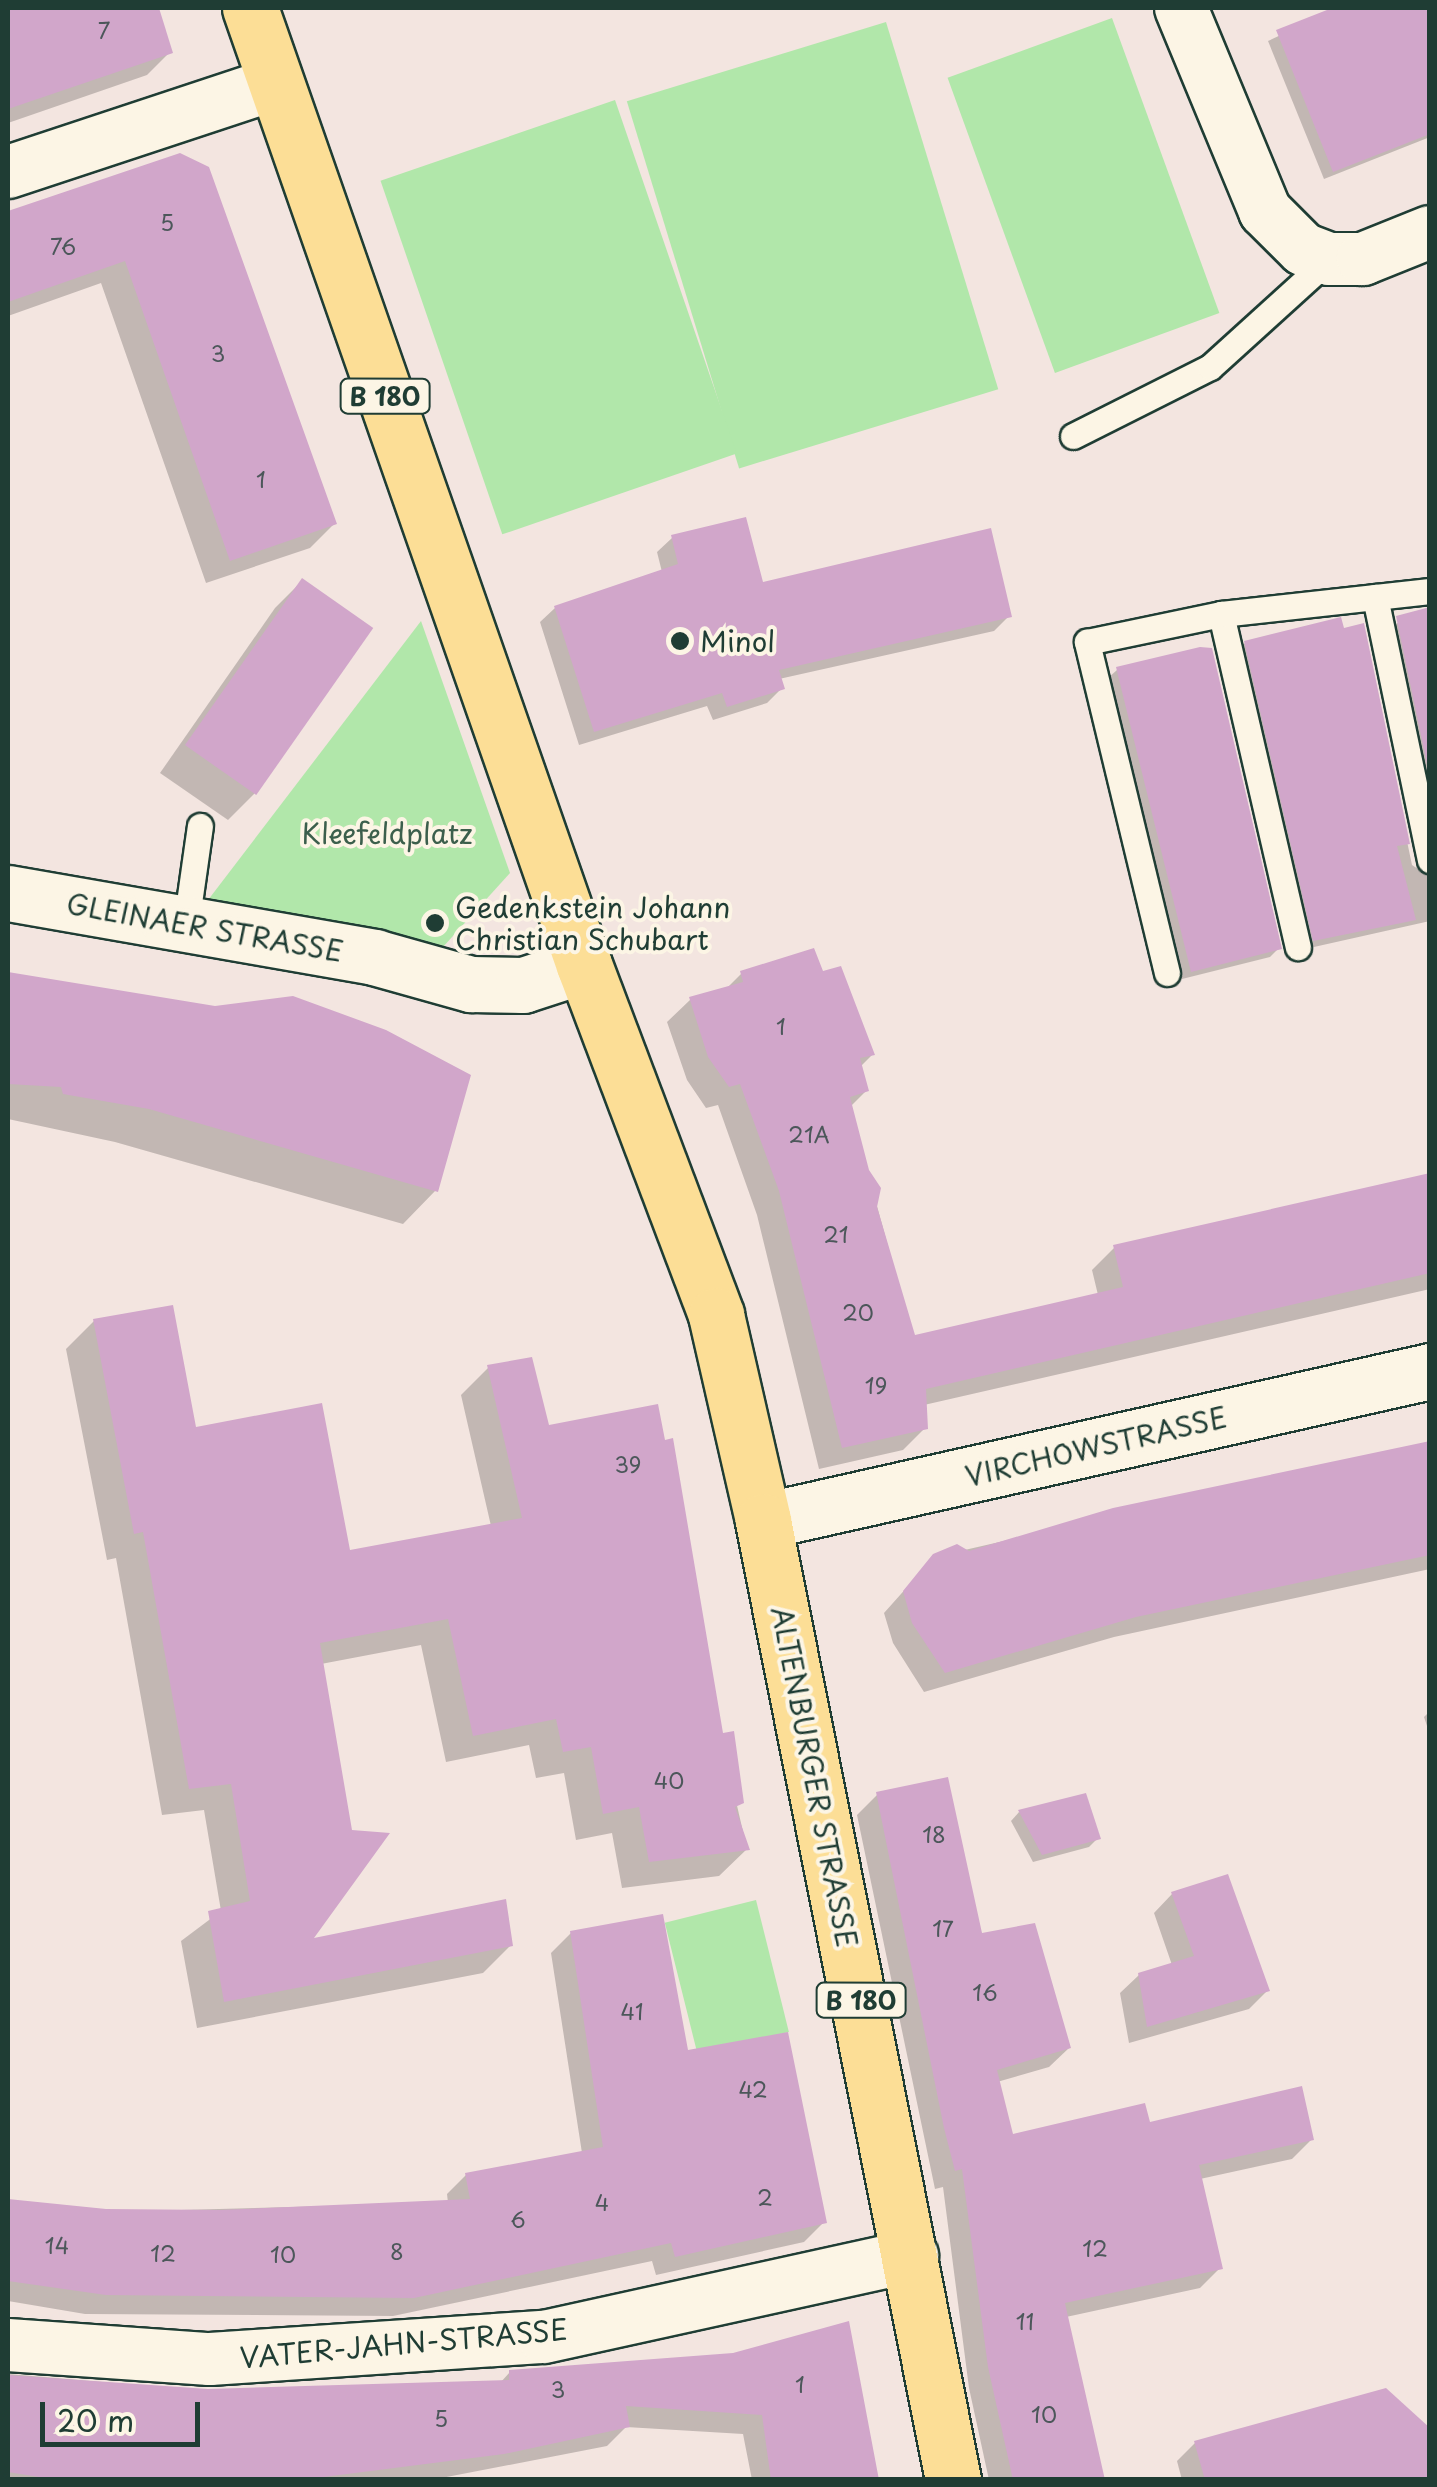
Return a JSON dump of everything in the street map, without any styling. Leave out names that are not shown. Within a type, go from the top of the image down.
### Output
[{"type":"main road","name":"B 180","points":[[250,8],[584,965]]},
{"type":"main road","name":"ALTENBURGER STRASSE","points":[[584,965],[697,1254],[764,1522],[912,2256],[953,2480]]},
{"type":"street","points":[[1181,8],[1264,211],[1316,254],[1363,259],[1430,232]]},
{"type":"street","points":[[8,172],[276,83]]},
{"type":"street","name":"GLEINAER STRASSE","points":[[8,893],[402,964],[496,987],[584,965]]},
{"type":"street","name":"VIRCHOWSTRASSE","points":[[764,1522],[1430,1371]]},
{"type":"street","name":"VATER-JAHN-STRASSE","points":[[8,2344],[210,2359],[544,2336],[912,2256]]},
{"type":"lane","points":[[1073,436],[1210,367],[1316,254]]},
{"type":"lane","points":[[1167,973],[1087,642],[1222,614],[1430,591]]},
{"type":"lane","points":[[1375,597],[1430,860]]},
{"type":"lane","points":[[1222,614],[1298,947]]},
{"type":"lane","points":[[186,924],[200,826]]},
{"type":"green space","points":[[1112,18],[1219,313],[1055,373],[948,78]]},
{"type":"green space","points":[[886,22],[998,389],[739,468],[627,101]]},
{"type":"green space","points":[[615,100],[737,454],[502,534],[381,181]]},
{"type":"green space","name":"Kleefeldplatz","points":[[421,621],[510,873],[443,947],[205,904]]},
{"type":"green space","points":[[756,1900],[789,2032],[698,2055],[665,1923]]},
{"type":"building","points":[[8,8],[159,8],[173,53],[8,109]]},
{"type":"building","points":[[1332,8],[1430,8],[1430,134],[1333,172],[1276,30]]},
{"type":"building","points":[[180,153],[209,167],[337,524],[230,561],[125,261],[8,302],[8,211]]},
{"type":"building","points":[[746,517],[763,582],[991,528],[1012,617],[779,670],[785,689],[727,707],[722,693],[594,732],[554,606],[678,564],[671,535]]},
{"type":"building","points":[[302,578],[373,628],[256,795],[185,745]]},
{"type":"building","points":[[1430,607],[1430,778],[1396,616]]},
{"type":"building","points":[[1341,617],[1344,628],[1364,623],[1410,844],[1397,846],[1416,920],[1313,941],[1244,641]]},
{"type":"building","points":[[1200,647],[1212,648],[1282,949],[1191,972],[1116,667]]},
{"type":"building","points":[[814,948],[823,971],[841,966],[875,1055],[860,1058],[869,1091],[850,1097],[869,1170],[881,1188],[877,1207],[915,1335],[1123,1287],[1113,1245],[1430,1173],[1430,1273],[926,1389],[928,1429],[842,1448],[779,1191],[740,1084],[729,1087],[708,1057],[689,997],[743,982],[740,971]]},
{"type":"building","points":[[8,972],[215,1006],[293,996],[386,1030],[471,1075],[438,1192],[149,1109],[63,1094],[61,1087],[8,1084]]},
{"type":"building","points":[[173,1305],[196,1427],[322,1403],[350,1550],[522,1518],[487,1365],[532,1357],[549,1425],[658,1404],[665,1440],[673,1438],[723,1733],[734,1731],[744,1803],[735,1807],[750,1850],[649,1862],[639,1807],[603,1814],[591,1747],[563,1752],[556,1719],[473,1736],[448,1619],[320,1643],[352,1830],[390,1833],[314,1938],[506,1899],[513,1946],[224,2002],[208,1911],[250,1901],[231,1784],[189,1789],[143,1532],[134,1534],[93,1319]]},
{"type":"building","points":[[1430,1441],[1430,1555],[1136,1617],[945,1673],[912,1623],[903,1591],[933,1554],[957,1544],[969,1551],[1113,1508]]},
{"type":"building","points":[[948,1777],[982,1933],[1035,1923],[1071,2048],[997,2070],[1013,2134],[1145,2103],[1150,2122],[1302,2086],[1314,2140],[1199,2165],[1223,2269],[1065,2303],[1105,2480],[1013,2480],[988,2367],[962,2169],[955,2171],[944,2128],[876,1792]]},
{"type":"building","points":[[1086,1793],[1101,1839],[1042,1855],[1018,1810]]},
{"type":"building","points":[[1228,1874],[1270,1991],[1147,2027],[1138,1973],[1194,1956],[1171,1892]]},
{"type":"building","points":[[663,1914],[688,2050],[788,2032],[827,2223],[675,2257],[671,2243],[414,2298],[106,2295],[8,2281],[8,2199],[106,2209],[220,2210],[470,2199],[465,2173],[603,2147],[570,1931]]},
{"type":"building","points":[[849,2321],[879,2480],[771,2480],[762,2415],[626,2406],[630,2427],[504,2454],[300,2480],[58,2480],[8,2472],[8,2375],[208,2389],[509,2380],[509,2370],[733,2353]]},
{"type":"building","points":[[1386,2388],[1430,2428],[1430,2480],[1205,2480],[1194,2441]]},
{"type":"place","name":"Minol","points":[[680,641]]},
{"type":"place","name":"Gedenkstein Johann Christian Schubart","points":[[435,923]]}]
